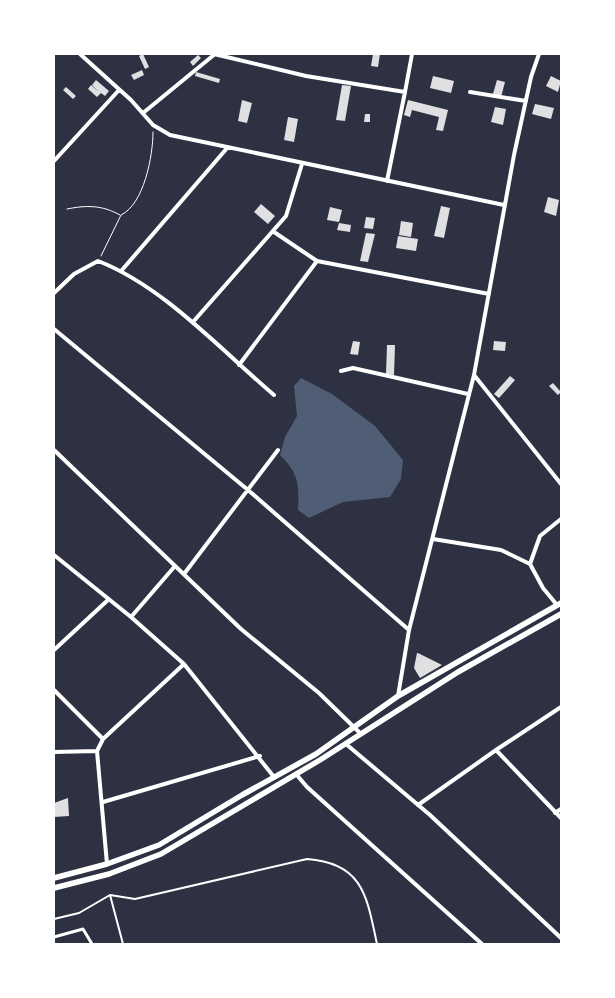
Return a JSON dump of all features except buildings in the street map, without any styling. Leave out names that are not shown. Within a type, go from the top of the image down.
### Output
[{"type":"main road","points":[[54,878],[108,864],[159,845],[242,795],[316,754],[398,696],[559,604]]},
{"type":"main road","points":[[54,888],[109,874],[161,854],[296,774],[458,672],[561,614]]},
{"type":"street","points":[[80,54],[143,113],[153,125],[170,135],[504,205]]},
{"type":"street","points":[[143,113],[215,54],[306,76],[405,92]]},
{"type":"street","points":[[388,182],[412,54]]},
{"type":"street","points":[[398,696],[409,630],[474,375],[504,205],[526,102],[540,54]]},
{"type":"street","points":[[54,161],[56,156],[119,90]]},
{"type":"street","points":[[470,92],[526,102]]},
{"type":"street","points":[[122,270],[228,147]]},
{"type":"street","points":[[193,322],[274,232],[286,216],[302,164]]},
{"type":"street","points":[[274,232],[317,261],[489,294]]},
{"type":"street","points":[[54,293],[74,274],[98,261],[122,270],[193,322],[239,366],[274,395]]},
{"type":"street","points":[[239,366],[317,261]]},
{"type":"street","points":[[54,329],[248,490],[409,630]]},
{"type":"street","points":[[341,371],[353,368],[468,394]]},
{"type":"street","points":[[474,375],[561,484]]},
{"type":"street","points":[[54,450],[242,629],[319,693],[360,733]]},
{"type":"street","points":[[184,574],[278,450]]},
{"type":"street","points":[[530,564],[540,536],[561,519]]},
{"type":"street","points":[[433,539],[501,550],[530,564],[543,588],[559,604]]},
{"type":"street","points":[[54,555],[131,617],[184,664],[260,756],[275,778]]},
{"type":"street","points":[[131,617],[175,566]]},
{"type":"street","points":[[54,650],[109,599]]},
{"type":"street","points":[[108,864],[97,751],[103,740],[184,664]]},
{"type":"street","points":[[54,690],[103,740]]},
{"type":"street","points":[[418,805],[561,707]]},
{"type":"street","points":[[345,743],[418,805],[561,938]]},
{"type":"street","points":[[496,750],[561,818]]},
{"type":"street","points":[[54,752],[97,751]]},
{"type":"street","points":[[103,802],[260,756]]},
{"type":"street","points":[[296,774],[307,787],[482,944]]},
{"type":"street","points":[[555,813],[561,809]]},
{"type":"street","points":[[54,937],[83,929],[92,944]]},
{"type":"lane","points":[[54,919],[79,913],[110,896],[135,899],[297,861],[320,860],[355,877],[367,898],[377,944]]},
{"type":"lane","points":[[110,896],[123,944]]},
{"type":"path","points":[[98,261],[121,216],[126,213],[144,186],[151,156],[153,125]]},
{"type":"path","points":[[67,209],[94,206],[110,209],[121,216]]},
{"type":"water","points":[[301,378],[332,394],[375,426],[403,460],[401,479],[390,497],[343,502],[309,518],[298,510],[298,486],[291,468],[280,455],[285,437],[297,416],[294,386]]}]
